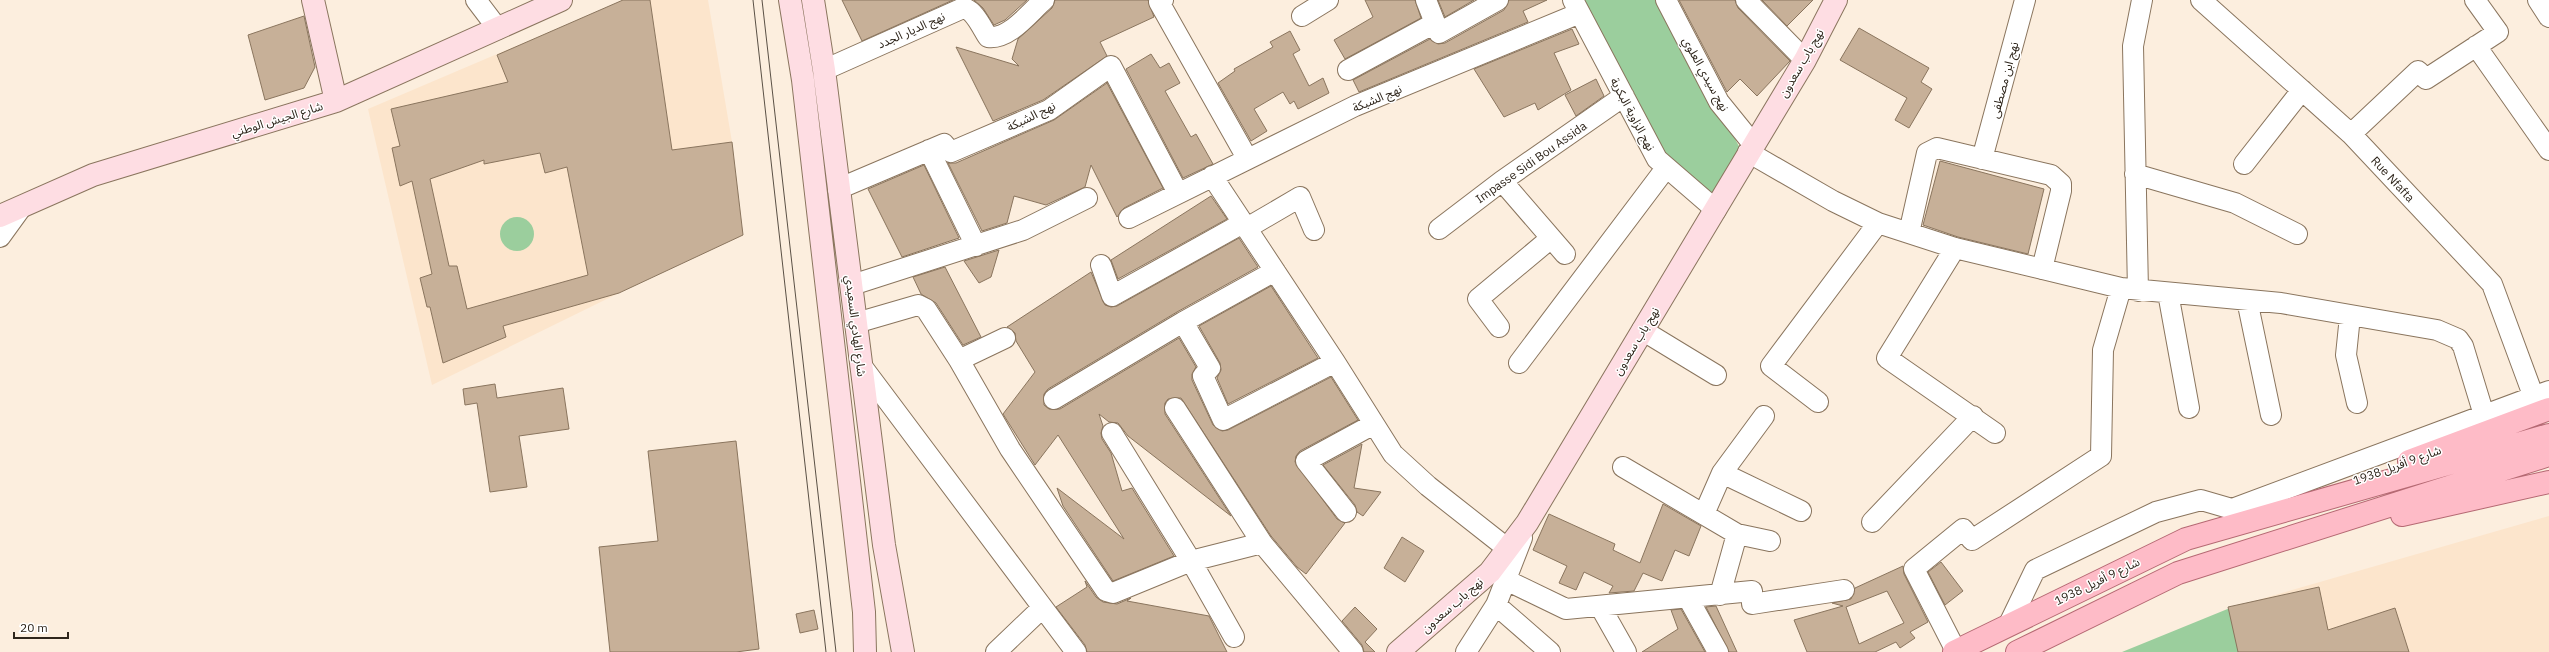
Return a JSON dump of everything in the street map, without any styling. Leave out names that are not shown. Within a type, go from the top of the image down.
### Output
[{"type":"main road","points":[[314,0],[336,101]]},
{"type":"main road","name":"شارع الجيش الوطني","points":[[21,208],[93,175],[336,101],[561,0]]},
{"type":"main road","name":"شارع الهادي السعيدي","points":[[790,0],[803,80],[864,612],[865,652]]},
{"type":"main road","name":"شارع الهادي السعيدي","points":[[813,0],[824,70],[884,545],[903,652]]},
{"type":"main road","name":"نهج باب سعدون","points":[[1398,652],[1490,572],[1528,523],[1642,330],[1716,210],[1751,148],[1805,60],[1836,0]]},
{"type":"main road","points":[[0,216],[21,208]]},
{"type":"main road","name":"شارع 9 أفريل 1938","points":[[2245,521],[2549,410]]},
{"type":"main road","name":"شارع 9 أفريل 1938","points":[[1955,651],[2172,544],[2245,521],[2549,435]]},
{"type":"main road","points":[[2018,652],[2160,581],[2252,548],[2549,455]]},
{"type":"main road","points":[[2252,548],[2549,482]]},
{"type":"main road","points":[[884,545],[891,652]]},
{"type":"main road","points":[[864,612],[871,652]]},
{"type":"street","points":[[476,0],[498,29]]},
{"type":"street","name":"نهج الديار الجدد","points":[[824,70],[963,8],[968,8],[988,37],[996,38],[1006,34],[1044,0]]},
{"type":"street","points":[[1163,0],[1159,2],[1247,158]]},
{"type":"street","points":[[1302,16],[1328,0]]},
{"type":"street","points":[[1426,0],[1439,32],[1498,0]]},
{"type":"street","name":"نهج سيدي العلوي","points":[[1666,0],[1720,102],[1751,148]]},
{"type":"street","points":[[1746,0],[1805,60]]},
{"type":"street","name":"نهج ابن مصطفى","points":[[1982,159],[2025,0]]},
{"type":"street","points":[[1955,651],[1914,569],[1963,530],[1972,540],[2101,456],[2103,350],[2130,289],[2135,174],[2133,46],[2142,0]]},
{"type":"street","name":"Rue Nfafta","points":[[2201,0],[2351,134],[2492,284],[2541,393]]},
{"type":"street","points":[[2538,0],[2549,17]]},
{"type":"street","points":[[2351,134],[2418,70],[2426,79],[2498,32],[2484,3]]},
{"type":"street","name":"نهج الشبكة","points":[[1129,218],[1247,158],[1355,106],[1576,6]]},
{"type":"street","name":"نهج الزاوية البكرية","points":[[1576,6],[1657,159],[1716,210]]},
{"type":"street","points":[[1348,70],[1435,23]]},
{"type":"street","points":[[2476,46],[2549,150]]},
{"type":"street","name":"نهج الشبكة","points":[[838,189],[944,144],[951,152],[1049,110],[1111,66],[1178,193]]},
{"type":"street","points":[[2244,164],[2302,90]]},
{"type":"street","name":"Impasse Sidi Bou Assida","points":[[1439,229],[1502,181],[1624,96]]},
{"type":"street","points":[[1751,148],[1833,201],[1878,223],[1955,248],[2130,289],[2281,303],[2437,330],[2458,339],[2463,346],[2484,415]]},
{"type":"street","points":[[1909,233],[1927,152],[1937,148],[2051,175],[2061,184],[2042,269]]},
{"type":"street","points":[[929,150],[976,246]]},
{"type":"street","points":[[1520,363],[1666,168]]},
{"type":"street","points":[[2135,174],[2235,202],[2297,234]]},
{"type":"street","points":[[1212,176],[1335,362],[1393,454],[1428,486],[1508,549]]},
{"type":"street","points":[[1502,181],[1550,239],[1565,254]]},
{"type":"street","points":[[1101,265],[1112,296],[1300,196],[1314,230]]},
{"type":"street","points":[[852,285],[1023,230],[1087,198]]},
{"type":"street","name":"شارع الجيش الوطني","points":[[0,237],[21,208]]},
{"type":"street","points":[[1818,402],[1770,366],[1878,223]]},
{"type":"street","points":[[1499,327],[1478,300],[1550,239]]},
{"type":"street","points":[[1955,248],[1887,358],[1973,416],[1995,433]]},
{"type":"street","points":[[1054,399],[1182,322],[1275,271]]},
{"type":"street","points":[[2168,293],[2189,408]]},
{"type":"street","points":[[2247,300],[2271,415]]},
{"type":"street","points":[[856,323],[918,305],[926,309],[958,360],[1010,449],[1106,591],[1113,593],[1191,560],[1262,543]]},
{"type":"street","points":[[2350,316],[2346,355],[2358,403]]},
{"type":"street","points":[[1182,322],[1210,368],[1203,376],[1223,420],[1335,362]]},
{"type":"street","points":[[1642,330],[1716,376]]},
{"type":"street","points":[[958,360],[1005,338]]},
{"type":"street","points":[[861,365],[1076,652]]},
{"type":"street","points":[[2009,624],[2035,570],[2156,512],[2201,500],[2232,509],[2541,393]]},
{"type":"street","points":[[1175,408],[1262,543],[1347,651]]},
{"type":"street","points":[[1704,514],[1722,473],[1764,416]]},
{"type":"street","points":[[1872,522],[1973,416]]},
{"type":"street","points":[[1346,512],[1306,461],[1374,424]]},
{"type":"street","points":[[1112,433],[1191,560],[1234,637]]},
{"type":"street","points":[[1623,467],[1737,534],[1770,541]]},
{"type":"street","points":[[1722,473],[1801,511]]},
{"type":"street","points":[[1466,652],[1496,605],[1528,523]]},
{"type":"street","points":[[1720,595],[1737,534]]},
{"type":"street","points":[[1506,580],[1566,609],[1752,591],[1752,604],[1844,590]]},
{"type":"street","points":[[1688,598],[1718,652]]},
{"type":"street","points":[[1496,605],[1550,652]]},
{"type":"street","points":[[1600,606],[1626,652]]},
{"type":"street","points":[[996,652],[1042,608]]},
{"type":"shaded area","points":[[650,0],[708,0],[732,142],[672,150]]},
{"type":"shaded area","points":[[582,18],[594,156],[619,293],[432,385],[368,109]]},
{"type":"shaded area","points":[[2549,516],[2549,652],[2242,652],[2230,608]]},
{"type":"green space","points":[[1577,0],[1661,0],[1741,150],[1709,203],[1662,160]]},
{"type":"green space","points":[[514,217],[520,217],[529,222],[533,228],[533,240],[529,246],[520,251],[514,251],[505,246],[500,237],[500,231],[505,222]]},
{"type":"green space","points":[[2230,608],[2242,652],[2122,652]]},
{"type":"building","points":[[623,0],[650,0],[672,150],[732,142],[743,235],[619,293],[503,326],[506,337],[443,363],[430,307],[427,307],[420,278],[432,274],[412,181],[400,186],[392,148],[400,146],[391,109],[508,82],[497,55]],"holes":[[[540,153],[545,173],[567,167],[588,275],[467,309],[457,266],[449,266],[430,179],[484,160],[484,164]]]},
{"type":"building","points":[[842,0],[953,0],[862,41]]},
{"type":"building","points":[[974,0],[1027,0],[1005,20],[994,25],[983,8]]},
{"type":"building","points":[[1055,0],[1148,0],[1154,17],[1100,42],[1107,56],[1043,100],[993,121],[956,47],[1019,66],[1012,59],[1018,39],[1052,8]]},
{"type":"building","points":[[1365,0],[1415,0],[1421,18],[1345,59],[1334,40],[1373,17]]},
{"type":"building","points":[[1438,0],[1474,0],[1445,17]]},
{"type":"building","points":[[1509,0],[1547,0],[1523,11],[1528,22],[1359,92],[1353,80],[1430,39],[1438,44],[1445,43],[1504,10]]},
{"type":"building","points":[[1679,0],[1735,0],[1738,8],[1790,61],[1757,96],[1740,79],[1727,92]]},
{"type":"building","points":[[1762,0],[1813,0],[1787,26]]},
{"type":"building","points":[[304,16],[315,67],[304,88],[265,100],[248,35]]},
{"type":"building","points":[[1859,28],[1929,68],[1921,82],[1932,89],[1909,128],[1895,120],[1907,98],[1840,60]]},
{"type":"building","points":[[1572,29],[1579,44],[1554,53],[1571,90],[1538,110],[1535,103],[1504,117],[1474,69]]},
{"type":"building","points":[[1290,31],[1300,50],[1293,54],[1309,86],[1323,78],[1329,93],[1298,109],[1294,101],[1290,104],[1283,92],[1254,109],[1267,131],[1251,141],[1218,83],[1235,71],[1234,69],[1273,47],[1270,42]]},
{"type":"building","points":[[1151,54],[1160,68],[1169,63],[1180,83],[1165,91],[1191,137],[1196,134],[1213,164],[1183,178],[1126,69]]},
{"type":"building","points":[[1596,79],[1604,96],[1576,116],[1565,95]]},
{"type":"building","points":[[1107,83],[1163,188],[1124,208],[1117,217],[1091,165],[1085,187],[1046,205],[1014,196],[1007,223],[982,231],[948,163],[956,163],[1054,120]]},
{"type":"building","points":[[1940,161],[2044,189],[2028,254],[1958,237],[1923,225]]},
{"type":"building","points":[[924,165],[959,238],[902,257],[868,189]]},
{"type":"building","points":[[1211,196],[1227,219],[1118,279],[1111,260]]},
{"type":"building","points":[[1239,238],[1258,267],[1177,312],[1048,389],[1044,394],[1044,405],[1049,409],[1060,409],[1179,338],[1196,367],[1192,374],[1192,380],[1213,425],[1222,431],[1228,430],[1331,377],[1358,420],[1300,451],[1296,456],[1295,462],[1337,519],[1345,523],[1306,574],[1297,567],[1271,536],[1181,398],[1168,399],[1165,403],[1165,414],[1231,516],[1128,436],[1118,423],[1109,422],[1099,414],[1103,426],[1101,433],[1102,439],[1111,453],[1122,491],[1132,488],[1174,556],[1113,581],[1063,506],[1057,488],[1124,539],[1058,435],[1035,465],[1003,414],[1035,372],[1016,341],[1015,333],[1007,327],[1091,272],[1105,305],[1111,307],[1117,306]]},
{"type":"building","points":[[999,250],[991,277],[979,283],[964,261]]},
{"type":"building","points":[[945,267],[981,337],[963,345],[936,303],[921,294],[913,277]]},
{"type":"building","points":[[1271,286],[1318,358],[1228,404],[1217,378],[1221,370],[1220,363],[1199,326]]},
{"type":"building","points":[[495,384],[497,398],[563,388],[569,429],[519,436],[527,487],[490,492],[477,403],[465,405],[463,389]]},
{"type":"building","points":[[736,441],[759,649],[736,652],[610,652],[599,547],[658,541],[648,451]]},
{"type":"building","points":[[1362,444],[1354,488],[1381,492],[1363,516],[1357,512],[1355,505],[1323,465]]},
{"type":"building","points":[[1663,504],[1701,526],[1689,556],[1675,550],[1662,581],[1643,573],[1634,591],[1609,593],[1613,586],[1584,572],[1576,590],[1559,583],[1567,566],[1533,550],[1549,514],[1615,544],[1613,550],[1640,563]]},
{"type":"building","points":[[1402,537],[1424,551],[1405,582],[1384,568]]},
{"type":"building","points":[[1941,562],[1963,591],[1945,605],[1928,572]]},
{"type":"building","points":[[1903,566],[1904,574],[1928,622],[1910,632],[1915,638],[1900,648],[1896,642],[1875,652],[1807,652],[1794,620],[1843,606],[1832,603],[1851,599],[1855,588]],"holes":[[[1887,591],[1904,623],[1859,644],[1846,607]]]},
{"type":"building","points":[[1085,581],[1096,597],[1103,602],[1117,604],[1131,598],[1127,601],[1209,616],[1227,652],[1087,652],[1085,645],[1056,607],[1087,587]]},
{"type":"building","points":[[2319,587],[2328,630],[2395,608],[2409,652],[2238,652],[2228,607]]},
{"type":"building","points":[[1716,606],[1737,652],[1729,652],[1706,607]]},
{"type":"building","points":[[1355,607],[1377,629],[1365,642],[1375,652],[1364,652],[1362,645],[1342,621]]},
{"type":"building","points":[[1681,609],[1705,652],[1642,652],[1678,629],[1671,610]]},
{"type":"building","points":[[814,610],[818,629],[800,633],[796,614]]},
{"type":"tram line","points":[[753,0],[826,652]]},
{"type":"tram line","points":[[762,0],[836,652]]}]
